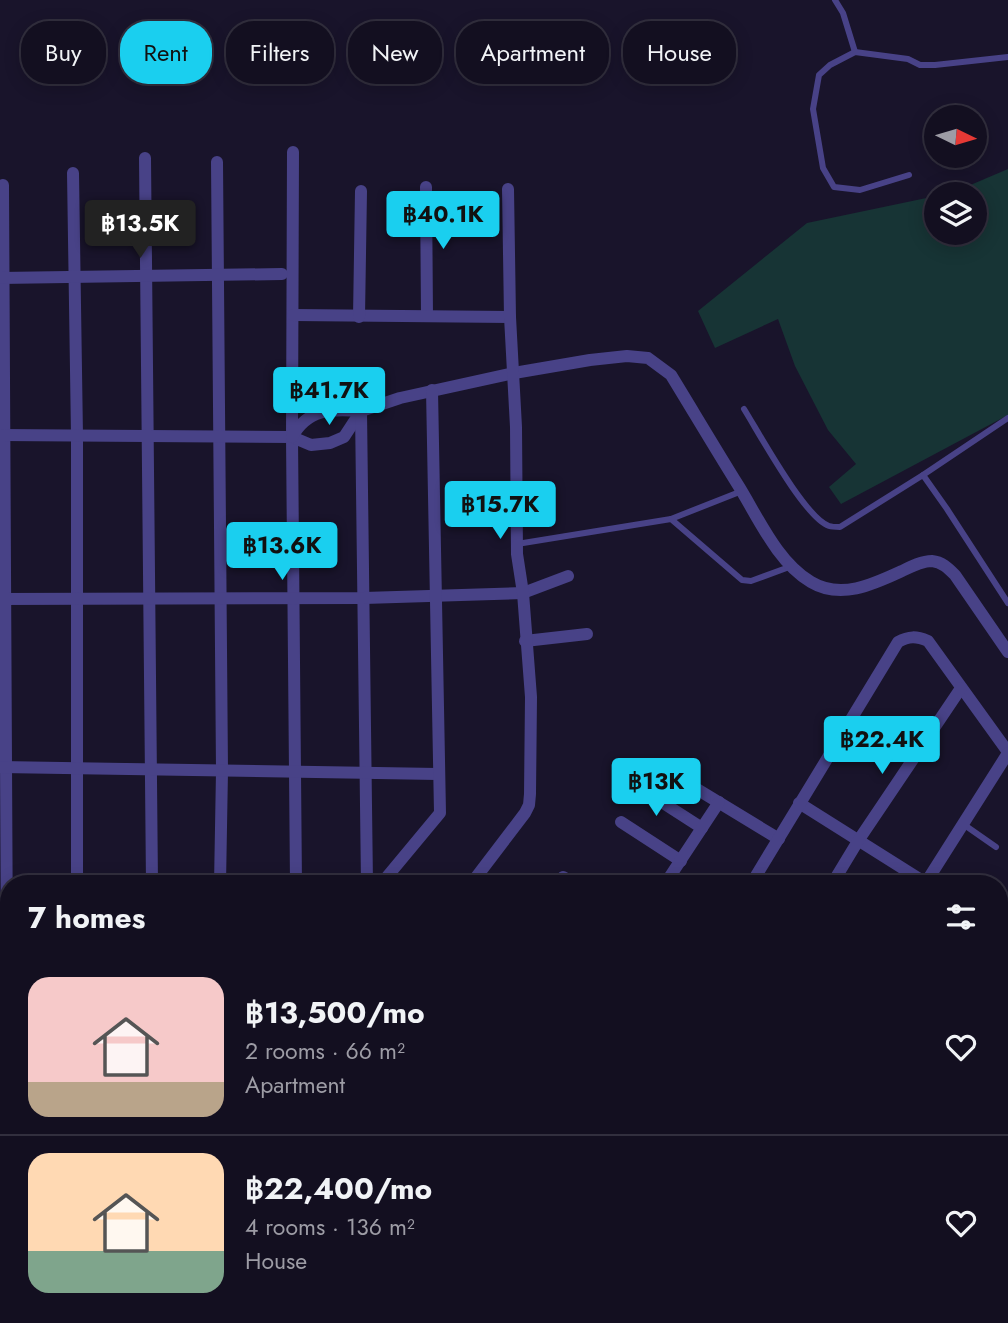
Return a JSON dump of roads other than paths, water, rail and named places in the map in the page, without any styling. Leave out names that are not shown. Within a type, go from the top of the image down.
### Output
[{"type":"street","points":[[293,152],[292,437],[296,875]]},
{"type":"street","points":[[145,158],[152,875]]},
{"type":"street","points":[[216,162],[221,597],[220,875]]},
{"type":"street","points":[[73,173],[77,436],[77,875]]},
{"type":"street","points":[[3,185],[3,767],[6,875]]},
{"type":"street","points":[[426,187],[427,316]]},
{"type":"street","points":[[478,875],[529,806],[531,697],[517,544],[508,189]]},
{"type":"street","points":[[359,317],[361,191]]},
{"type":"street","points":[[2,278],[282,274]]},
{"type":"street","points":[[293,316],[510,317]]},
{"type":"street","points":[[292,437],[299,423],[325,411],[361,411],[432,390],[514,373],[626,356],[648,358],[671,375],[773,541],[792,566],[810,582],[830,590],[844,590],[874,584],[920,563],[933,561],[945,565],[955,575],[1008,652]]},
{"type":"street","points":[[389,875],[440,813],[432,390]]},
{"type":"street","points":[[2,435],[292,437],[311,445],[330,443],[344,437],[361,411]]},
{"type":"street","points":[[361,411],[367,875]]},
{"type":"street","points":[[3,599],[364,598],[523,593],[568,576]]},
{"type":"street","points":[[525,641],[587,634]]},
{"type":"street","points":[[757,875],[898,642],[918,637],[928,641],[1008,752],[931,875]]},
{"type":"street","points":[[837,875],[961,688]]},
{"type":"street","points":[[659,766],[779,839]]},
{"type":"street","points":[[3,767],[438,774]]},
{"type":"street","points":[[629,781],[702,828]]},
{"type":"street","points":[[671,875],[719,802]]},
{"type":"street","points":[[799,803],[913,875]]},
{"type":"street","points":[[621,822],[681,861]]},
{"type":"lane","points":[[835,0],[843,13],[855,51]]},
{"type":"lane","points":[[909,175],[860,190],[834,187],[824,168],[813,109],[819,75],[830,65],[855,51],[908,59],[920,65],[1008,57]]},
{"type":"lane","points":[[744,409],[797,495],[830,527],[840,527],[1008,418]]},
{"type":"lane","points":[[923,475],[1008,603]]},
{"type":"lane","points":[[517,544],[671,519],[742,491]]},
{"type":"lane","points":[[671,519],[742,580],[751,581],[792,566]]},
{"type":"lane","points":[[964,824],[996,847]]}]
